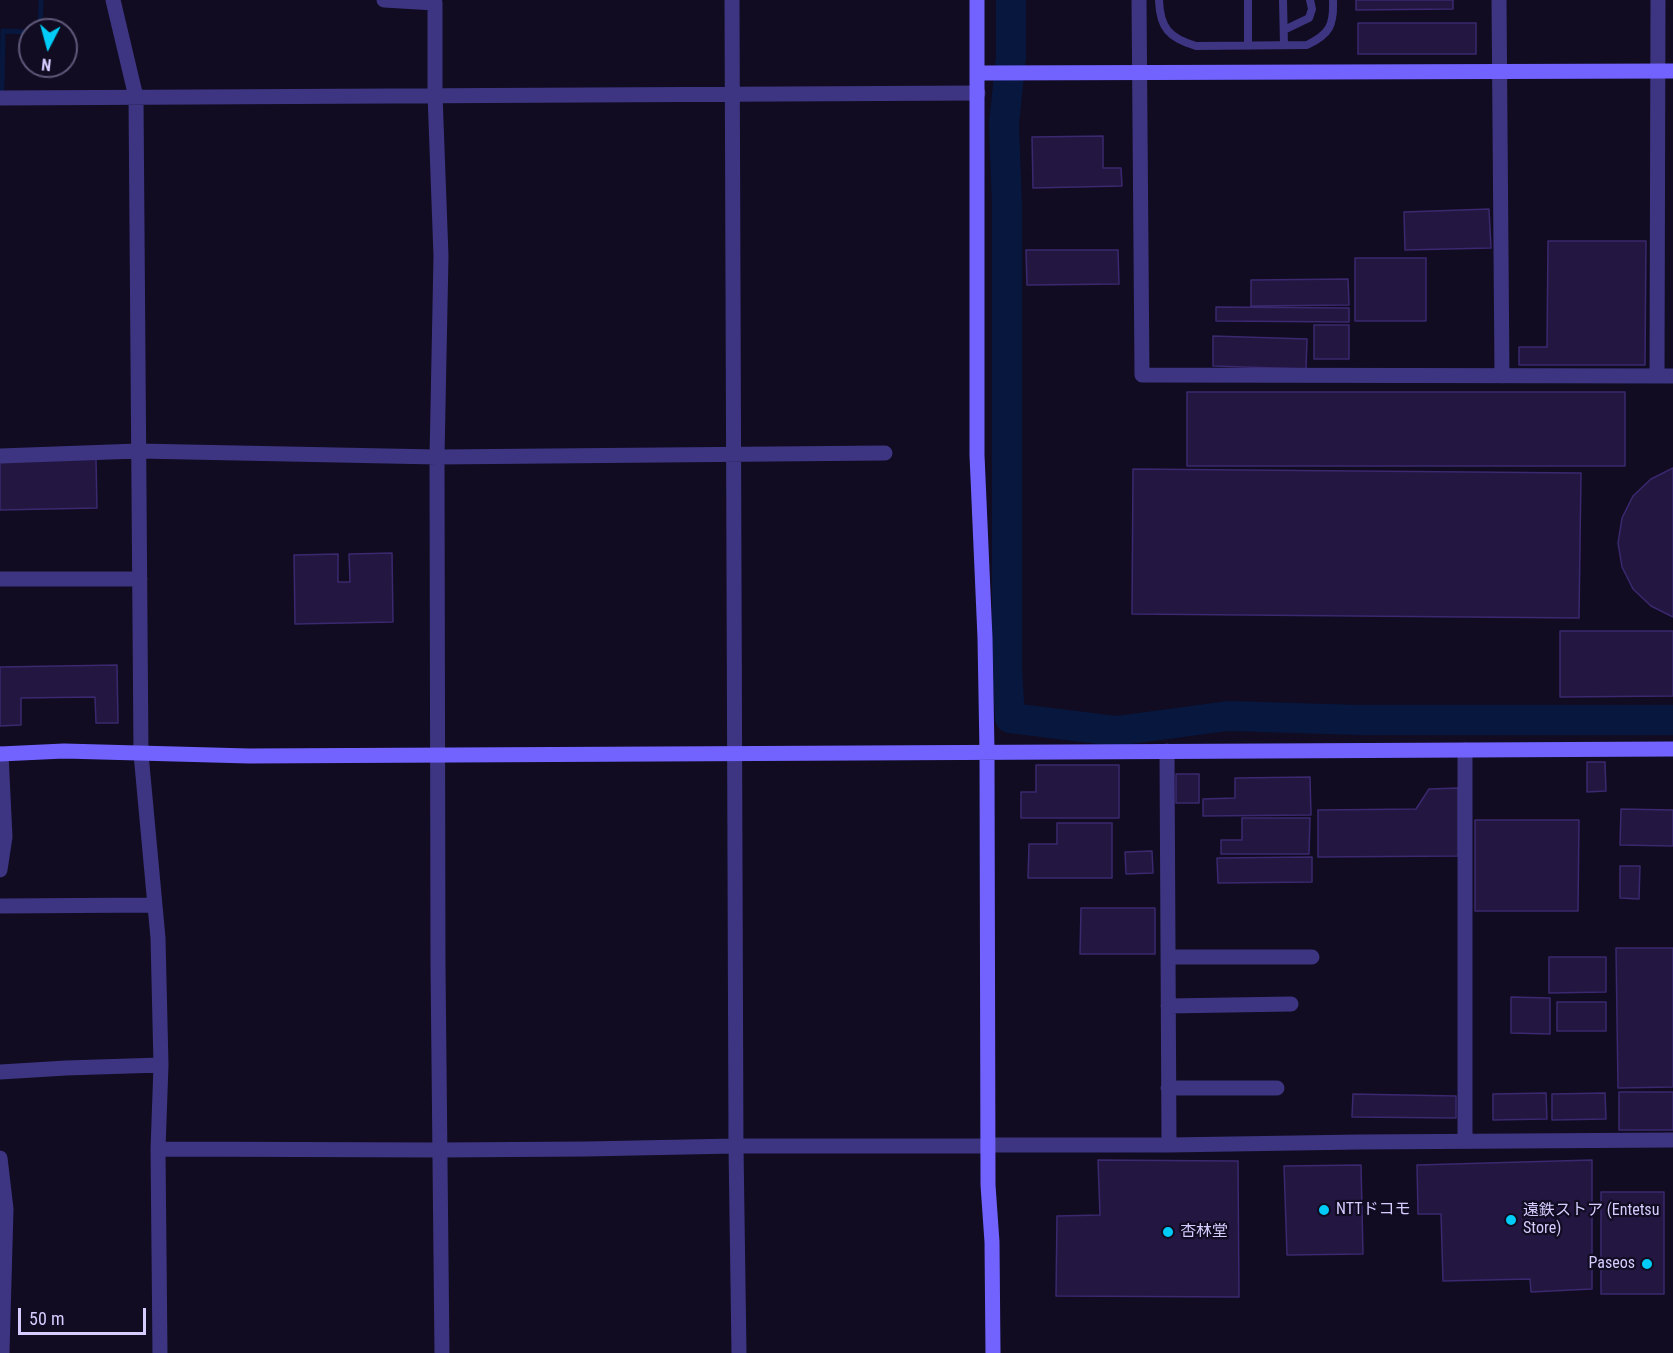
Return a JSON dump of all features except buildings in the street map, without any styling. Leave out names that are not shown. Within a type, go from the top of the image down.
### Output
[{"type":"street","points":[[113,0],[136,97],[141,754],[158,938],[161,1065],[158,1149],[160,1353]]},
{"type":"street","points":[[384,0],[435,3],[435,94],[441,256],[437,457],[442,1353]]},
{"type":"street","points":[[732,0],[736,1146],[739,1353]]},
{"type":"street","points":[[977,0],[977,455],[986,638],[997,1145],[993,1353]]},
{"type":"street","points":[[1138,0],[1142,375],[1673,376]]},
{"type":"street","points":[[1499,0],[1502,376]]},
{"type":"street","points":[[1657,376],[1665,277],[1665,71],[1658,0]]},
{"type":"street","points":[[978,73],[1665,71]]},
{"type":"street","points":[[0,98],[978,93]]},
{"type":"street","points":[[0,456],[138,451],[437,457],[885,453]]},
{"type":"street","points":[[0,579],[140,579]]},
{"type":"street","points":[[0,870],[4,837],[0,754],[64,752],[249,756],[1673,749]]},
{"type":"street","points":[[1465,750],[1465,1142]]},
{"type":"street","points":[[1167,752],[1169,1145]]},
{"type":"street","points":[[0,906],[155,905]]},
{"type":"street","points":[[1168,957],[1312,957]]},
{"type":"street","points":[[1168,1006],[1292,1004]]},
{"type":"street","points":[[0,1072],[161,1065]]},
{"type":"street","points":[[1168,1088],[1277,1088]]},
{"type":"street","points":[[158,1149],[440,1150],[1673,1140]]},
{"type":"street","points":[[0,1158],[6,1209],[2,1353]]},
{"type":"lane","points":[[1159,0],[1160,17],[1168,33],[1182,42],[1196,46],[1307,45],[1320,39],[1332,25],[1333,0]]},
{"type":"lane","points":[[1248,0],[1248,46]]},
{"type":"lane","points":[[1283,0],[1284,45]]},
{"type":"lane","points":[[1284,30],[1309,18],[1312,9],[1310,0]]},
{"type":"waterway","points":[[40,18],[41,0]]},
{"type":"waterway","points":[[1011,0],[1011,57],[1004,124],[1007,206],[1007,670],[1010,718],[1116,731],[1228,716],[1359,720],[1673,720]]},
{"type":"waterway","points":[[2,89],[3,31],[18,32]]},
{"type":"place","name":"NTTドコモ","points":[[1324,1210]]},
{"type":"place","name":"遠鉄ストア (Entetsu Store)","points":[[1511,1220]]},
{"type":"place","name":"杏林堂","points":[[1168,1232]]},
{"type":"place","name":"Paseos","points":[[1647,1264]]}]
